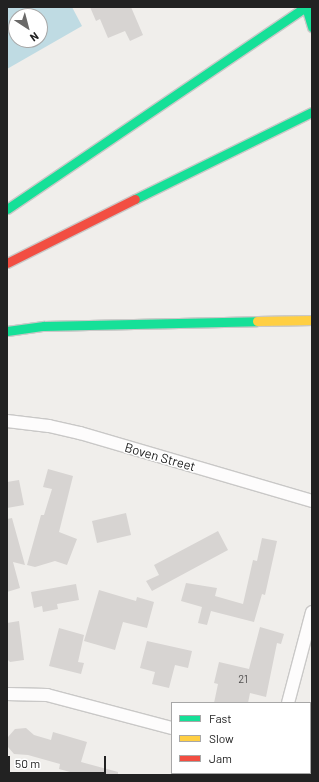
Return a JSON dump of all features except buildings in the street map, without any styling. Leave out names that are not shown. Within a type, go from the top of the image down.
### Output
[{"type":"main road","points":[[7,209],[306,7],[312,27]]},
{"type":"main road","points":[[7,263],[312,112]]},
{"type":"main road","points":[[7,331],[44,326],[312,320]]},
{"type":"street","name":"Boven Street","points":[[7,421],[49,426],[80,433],[312,501]]},
{"type":"street","points":[[288,702],[312,612]]},
{"type":"street","points":[[7,694],[47,695],[171,728]]},
{"type":"water","points":[[7,7],[72,7],[82,26],[48,45],[48,8],[8,8],[8,48],[44,48],[7,69]]},
{"type":"traffic: fast","points":[[7,209],[305,7]]},
{"type":"traffic: fast","points":[[306,7],[312,27]]},
{"type":"traffic: fast","points":[[135,199],[312,112]]},
{"type":"traffic: fast","points":[[7,331],[44,326],[257,321]]},
{"type":"traffic: slow","points":[[257,321],[312,320]]},
{"type":"traffic: jam","points":[[7,263],[135,199]]}]
